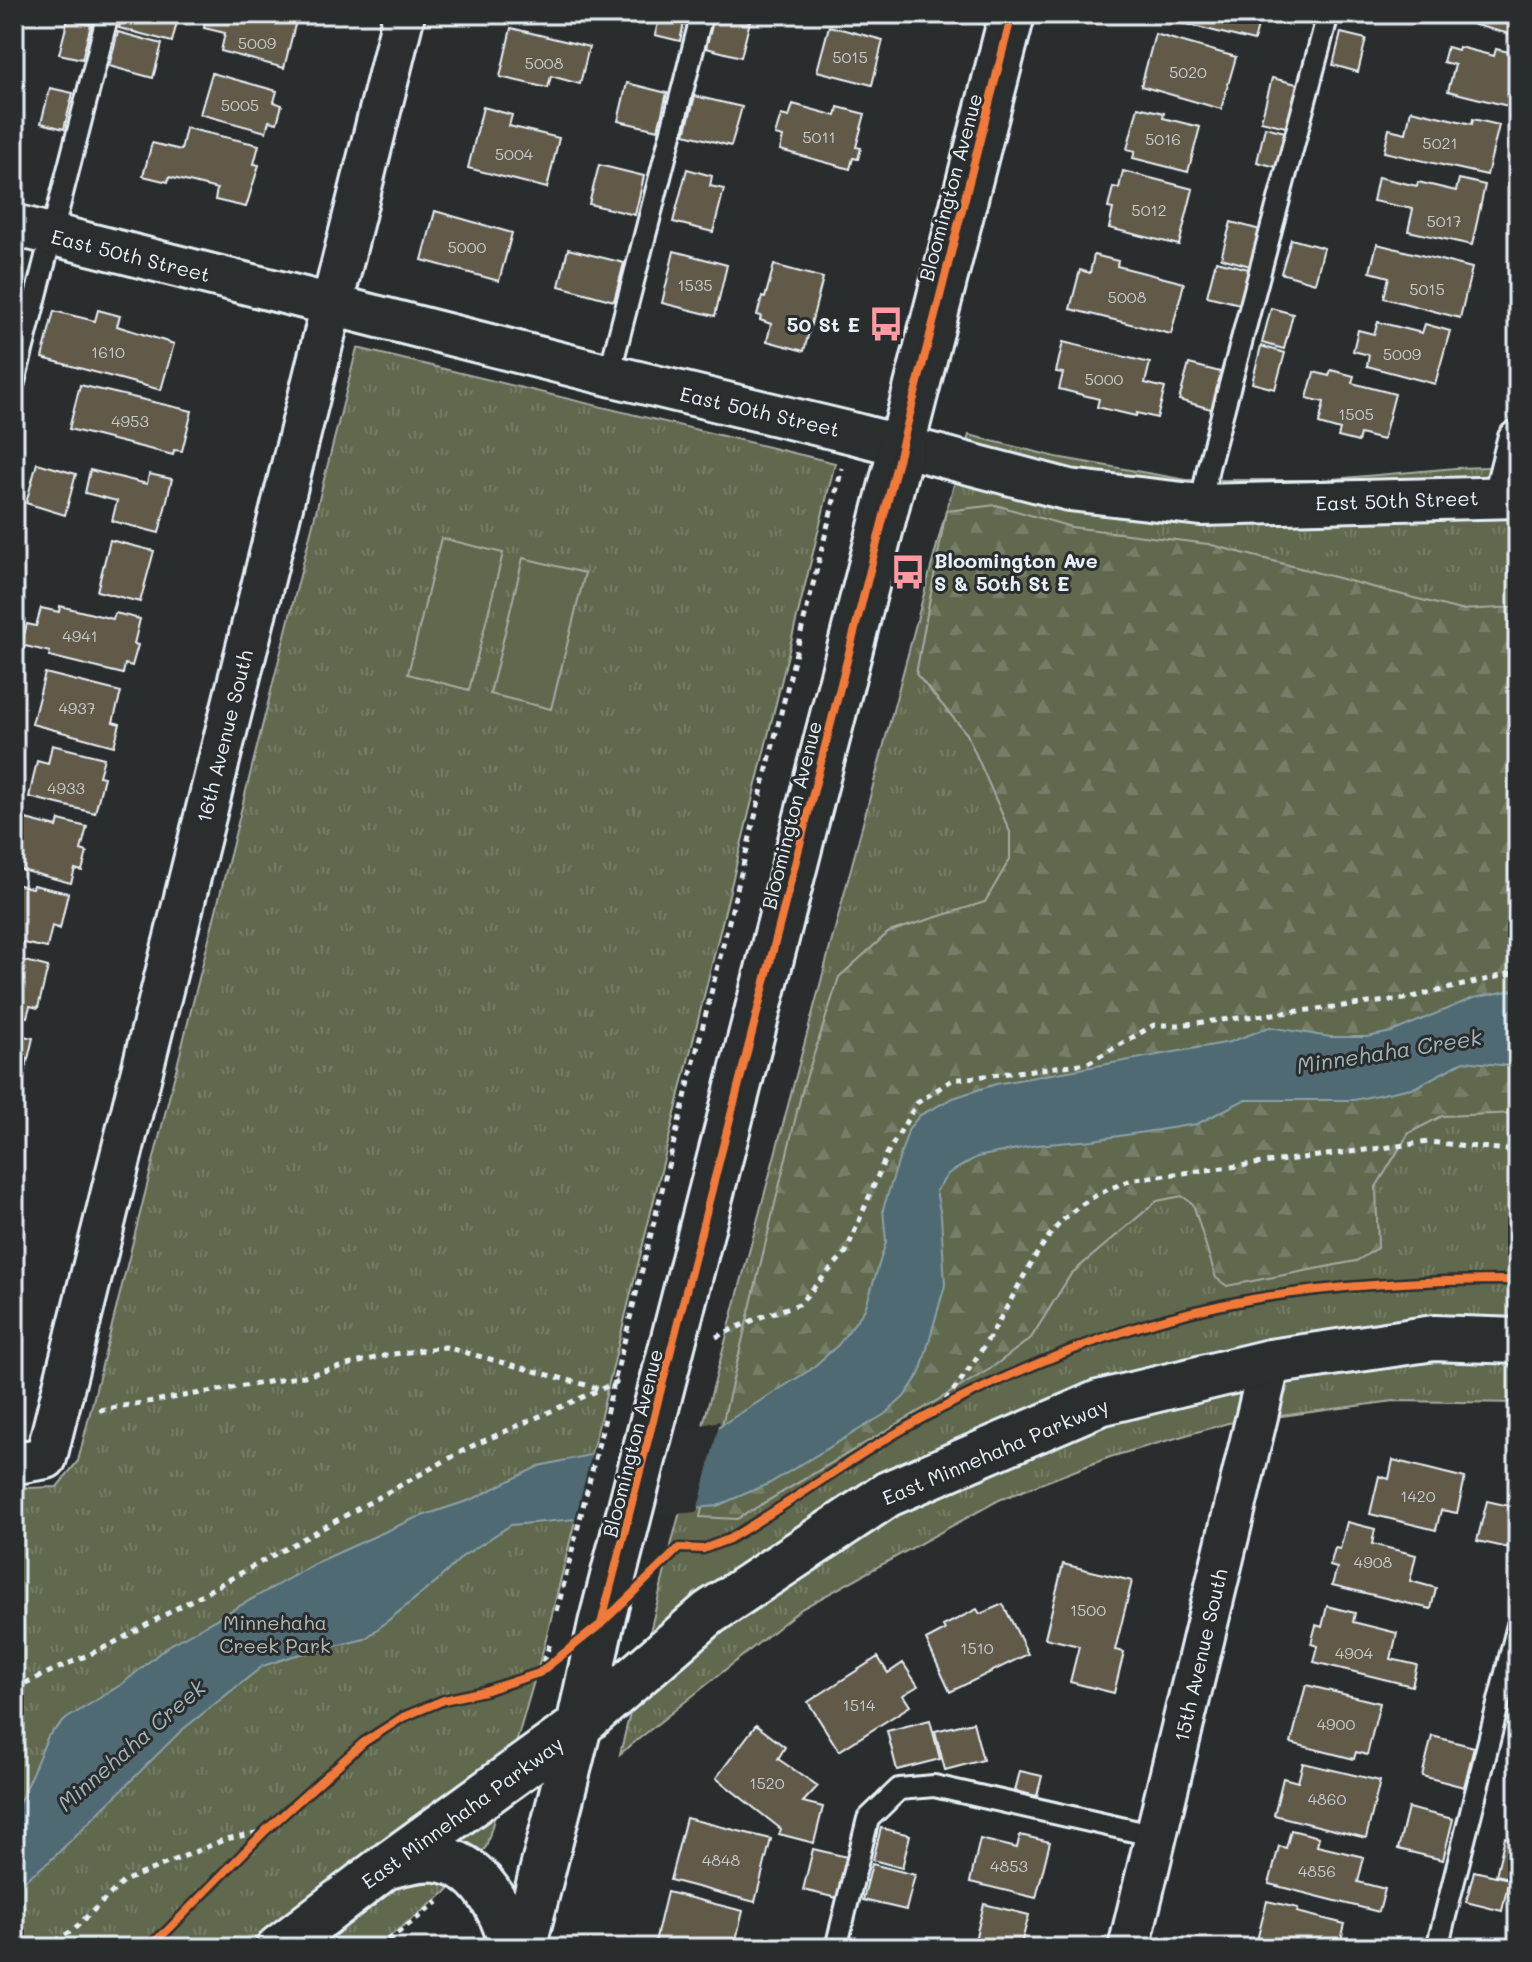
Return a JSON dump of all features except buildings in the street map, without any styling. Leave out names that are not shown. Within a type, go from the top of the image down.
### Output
[{"type":"street","name":"16th Avenue South","points":[[30,1459],[404,14]]},
{"type":"street","name":"Bloomington Avenue","points":[[523,1948],[579,1726],[601,1624],[1012,14]]},
{"type":"street","name":"East 50th Street","points":[[32,230],[1069,490],[1201,505],[1511,497]]},
{"type":"street","points":[[1511,497],[1518,441]]},
{"type":"street","name":"East Minnehaha Parkway","points":[[279,1948],[579,1726],[709,1613],[888,1494],[1099,1403],[1270,1362],[1434,1338],[1518,1341]]},
{"type":"street","name":"15th Avenue South","points":[[1129,1948],[1270,1362]]},
{"type":"street","points":[[386,1866],[419,1858],[453,1862],[484,1886],[497,1905],[513,1948]]},
{"type":"lane","points":[[14,382],[32,230],[108,14]]},
{"type":"lane","points":[[609,375],[702,14]]},
{"type":"lane","points":[[1201,505],[1208,468],[1328,14]]},
{"type":"lane","points":[[1437,1948],[1518,1625]]},
{"type":"lane","points":[[836,1948],[868,1819],[899,1789],[934,1786],[1156,1836]]},
{"type":"path","points":[[554,1625],[842,468]]},
{"type":"path","points":[[14,1688],[110,1645],[470,1447],[611,1387],[758,1318],[799,1304],[846,1252],[887,1154],[917,1103],[952,1080],[1088,1063],[1154,1025],[1178,1025],[1404,999],[1518,972]]},
{"type":"path","points":[[938,1410],[974,1363],[1041,1245],[1069,1213],[1086,1199],[1108,1188],[1135,1179],[1429,1142],[1518,1151]]},
{"type":"path","points":[[96,1411],[304,1376],[387,1355],[445,1347],[602,1389]]},
{"type":"path","points":[[926,1417],[964,1397]]},
{"type":"path","points":[[539,1673],[551,1641]]},
{"type":"path","points":[[525,1678],[552,1664]]},
{"type":"path","points":[[255,1841],[276,1821]]},
{"type":"path","points":[[45,1948],[73,1930],[124,1881],[226,1839],[265,1831]]},
{"type":"green space","name":"Minnehaha Creek Park","points":[[357,348],[835,463],[545,1643],[486,1847],[445,1893],[375,1948],[14,1948],[14,1484],[26,1488],[57,1487],[78,1461]]},
{"type":"green space","points":[[969,435],[1056,457],[1187,480],[1321,480],[1456,468],[1518,466],[1518,1403],[1394,1401],[1228,1423],[1110,1457],[999,1500],[801,1609],[620,1754],[673,1538],[946,511]]},
{"type":"green space","points":[[996,505],[1071,527],[1208,544],[1460,610],[1518,607],[1518,1113],[1442,1116],[1409,1133],[1376,1187],[1378,1248],[1356,1261],[1227,1286],[1216,1278],[1193,1204],[1182,1196],[1157,1201],[1071,1274],[1031,1338],[990,1369],[737,1519],[700,1517],[802,1091],[839,977],[889,932],[985,902],[1010,859],[1010,832],[967,734],[916,674],[946,511]]},
{"type":"green space","points":[[441,538],[503,553],[469,690],[408,674]]},
{"type":"green space","points":[[523,558],[585,573],[551,709],[490,694]]},
{"type":"water","name":"Minnehaha Creek","points":[[1518,989],[1518,1067],[1464,1061],[1416,1087],[1354,1100],[1244,1100],[1197,1124],[1037,1145],[977,1157],[948,1174],[936,1191],[941,1216],[945,1285],[920,1373],[904,1397],[885,1414],[770,1483],[717,1506],[511,1525],[463,1556],[365,1639],[263,1666],[182,1730],[50,1861],[14,1888],[14,1815],[48,1736],[66,1719],[122,1684],[168,1646],[320,1561],[413,1519],[473,1499],[539,1466],[718,1427],[810,1370],[838,1345],[865,1309],[886,1242],[883,1209],[909,1128],[920,1115],[953,1098],[996,1084],[1230,1042],[1270,1027],[1330,1037],[1367,1037],[1392,1032],[1473,998]]},
{"type":"pier","points":[[720,1421],[697,1512],[574,1523],[593,1449]]},
{"type":"cycle path","points":[[601,1624],[1012,14]]},
{"type":"cycle path","points":[[146,1948],[167,1931],[265,1831],[364,1742],[403,1717],[444,1700],[539,1673],[601,1624],[679,1548],[703,1549],[729,1539],[886,1439],[977,1391],[1092,1342],[1212,1307],[1352,1286],[1518,1280]]},
{"type":"place","name":"50 St E","points":[[886,324]]},
{"type":"place","name":"Bloomington Ave S & 50th St E","points":[[908,572]]}]
